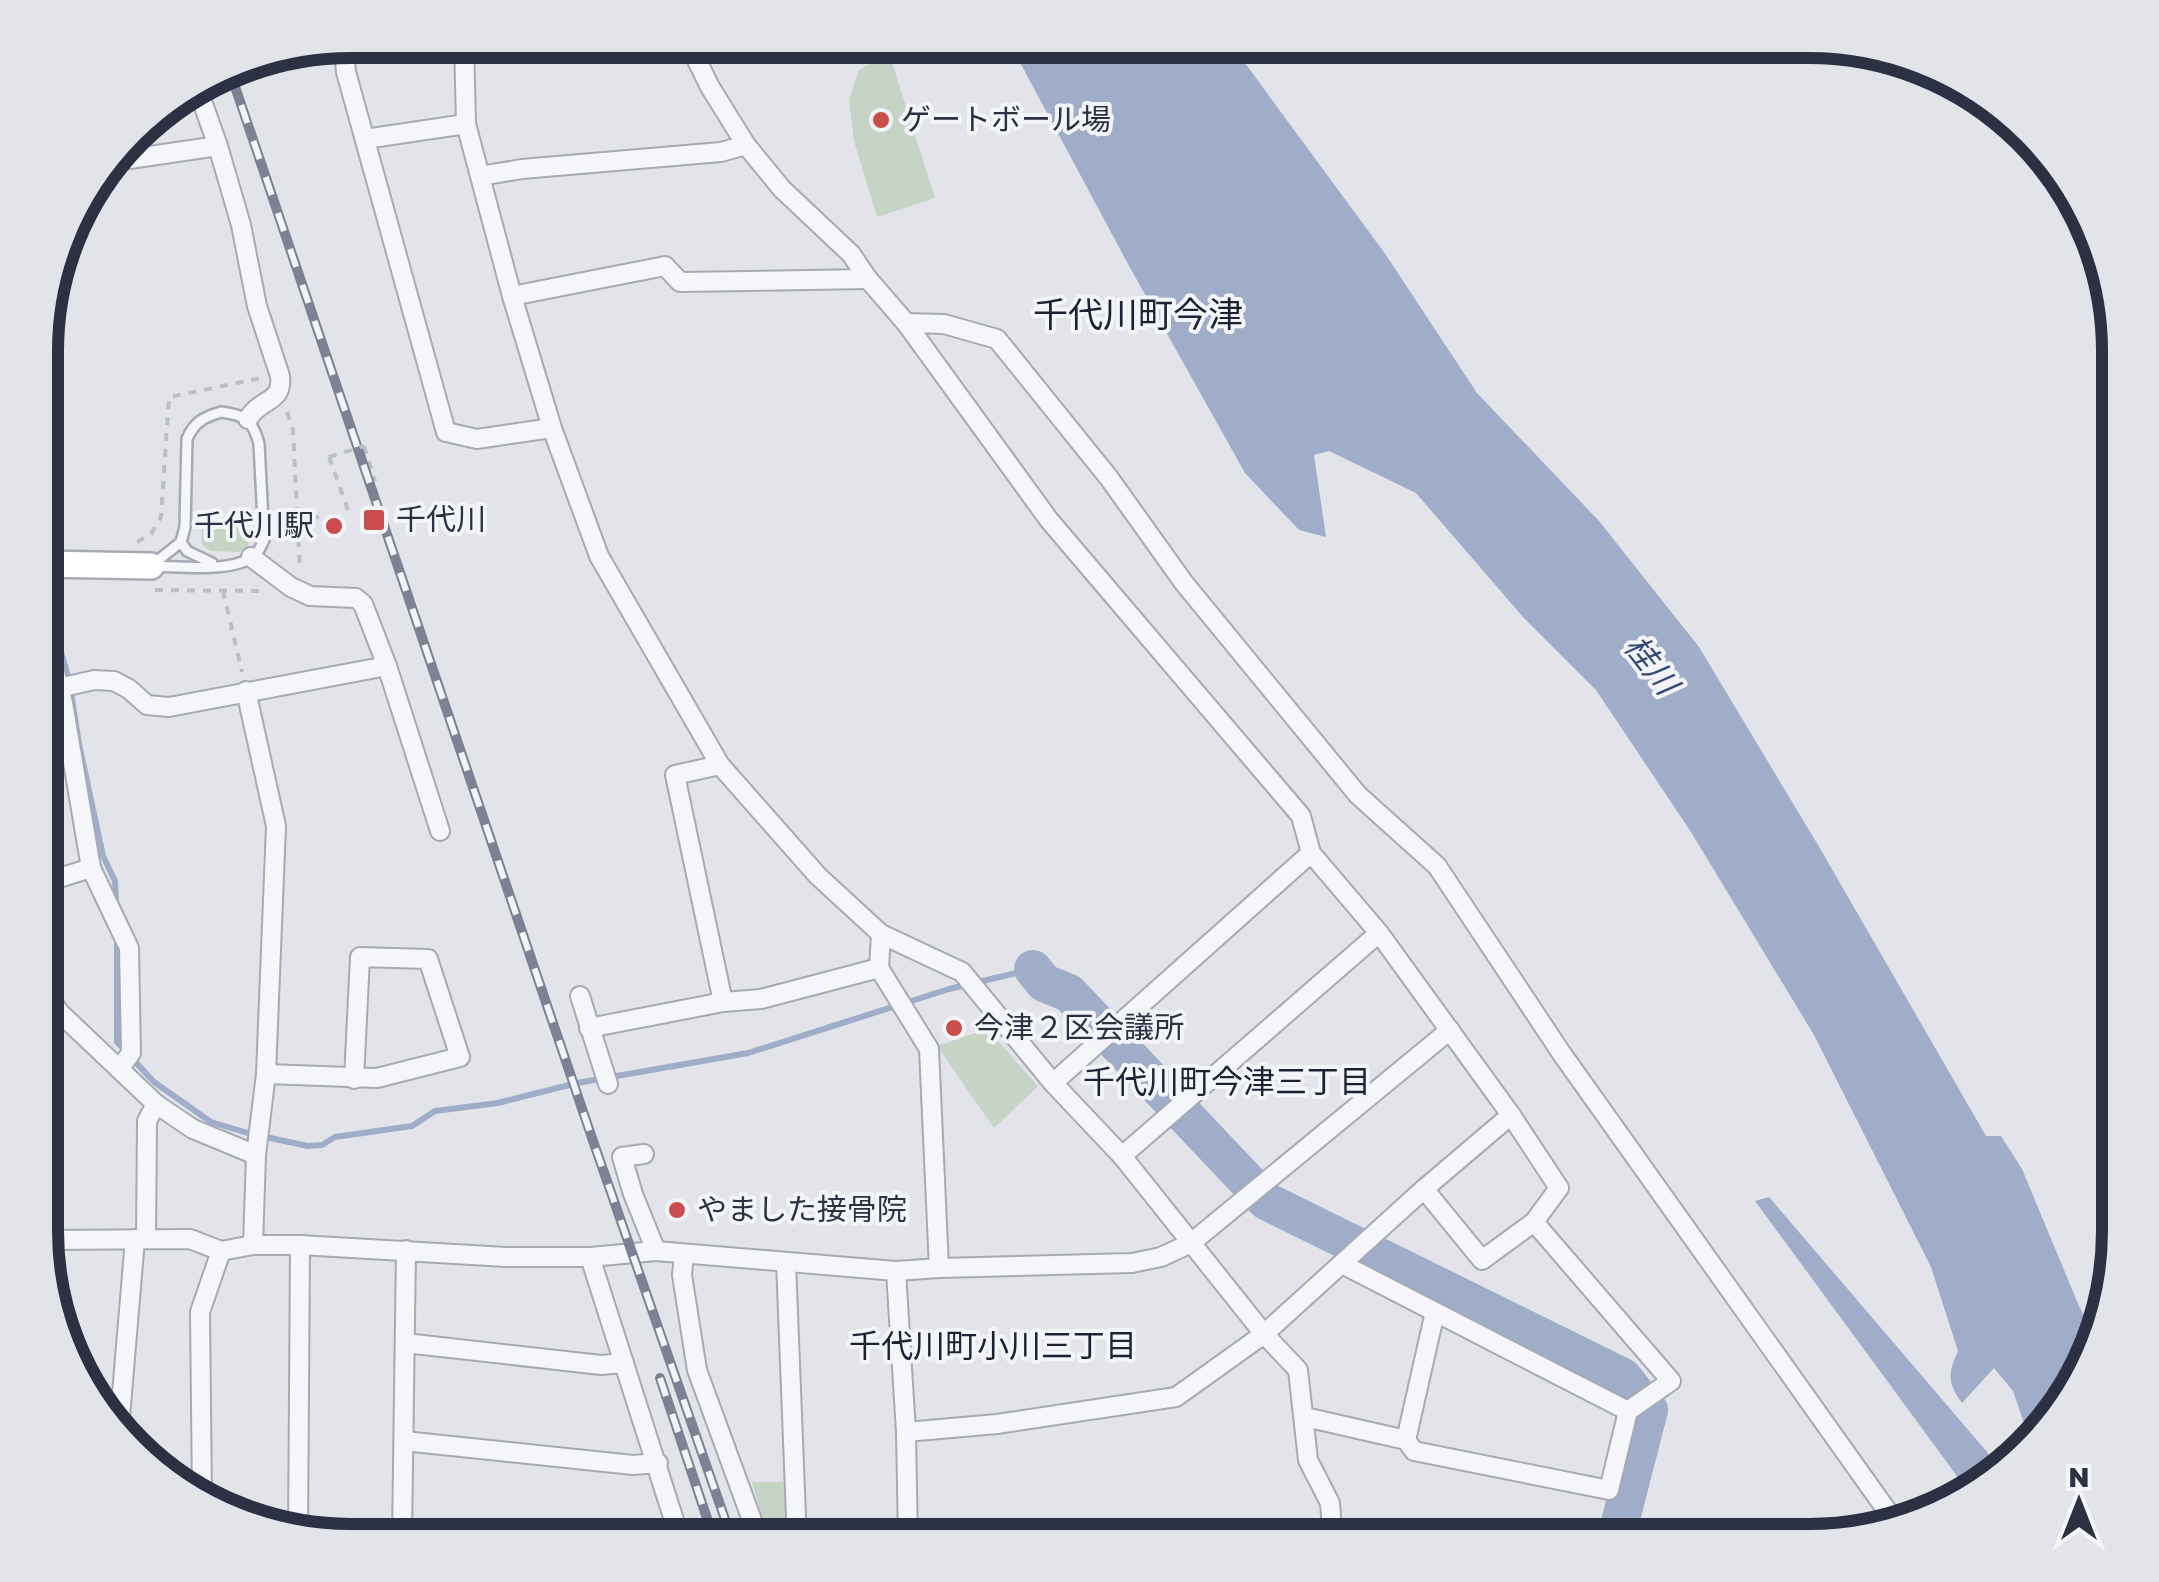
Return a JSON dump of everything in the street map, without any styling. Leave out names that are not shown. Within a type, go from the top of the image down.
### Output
[{"type":"main road","points":[[58,564],[151,566]]},
{"type":"street","points":[[345,58],[446,432],[477,439],[552,428]]},
{"type":"street","points":[[464,58],[466,124],[552,428],[600,556],[720,765],[818,876],[882,934],[962,972],[1053,1083],[1122,1156],[1264,1334],[1298,1370],[1308,1460],[1330,1503],[1332,1524]]},
{"type":"street","points":[[696,58],[746,145],[782,189],[851,254],[1049,520],[1301,816],[1311,853],[1378,933],[1450,1030],[1559,1188],[1534,1222],[1482,1260],[1424,1189]]},
{"type":"street","points":[[201,99],[241,225],[257,306],[280,376],[277,396],[255,408],[248,420]]},
{"type":"street","points":[[365,140],[466,124]]},
{"type":"street","points":[[480,176],[522,168],[721,152],[746,145]]},
{"type":"street","points":[[129,159],[218,146]]},
{"type":"street","points":[[512,296],[664,266],[680,282],[868,279]]},
{"type":"street","points":[[906,323],[944,324],[997,339],[1109,478],[1184,583],[1358,795],[1437,866],[1562,1054],[1889,1513]]},
{"type":"street","points":[[252,557],[290,587],[310,596],[356,598],[363,604],[440,831]]},
{"type":"street","points":[[59,688],[94,680],[114,681],[147,705],[169,707],[387,666]]},
{"type":"street","points":[[58,685],[91,868],[129,948],[131,1053],[120,1068]]},
{"type":"street","points":[[246,691],[276,826],[266,1074],[256,1155],[253,1245]]},
{"type":"street","points":[[58,751],[69,748]]},
{"type":"street","points":[[720,765],[675,776],[723,1002]]},
{"type":"street","points":[[1053,1083],[1311,853]]},
{"type":"street","points":[[58,878],[91,868]]},
{"type":"street","points":[[1122,1156],[1378,933]]},
{"type":"street","points":[[882,934],[878,968],[929,1049],[939,1268]]},
{"type":"street","points":[[266,1074],[354,1079],[377,1078],[460,1056],[428,959],[360,956],[354,1079]]},
{"type":"street","points":[[589,1028],[723,1002],[761,1000],[878,968]]},
{"type":"street","points":[[580,996],[606,1079]]},
{"type":"street","points":[[59,1012],[156,1104],[193,1129],[256,1155]]},
{"type":"street","points":[[58,1240],[190,1239],[220,1251],[253,1245],[506,1257],[656,1252],[896,1271],[1132,1263],[1161,1257],[1191,1243],[1450,1030]]},
{"type":"street","points":[[121,1413],[140,1239],[147,1121],[156,1104]]},
{"type":"street","points":[[906,1432],[997,1424],[1176,1397],[1264,1334],[1511,1115]]},
{"type":"street","points":[[644,1154],[622,1157],[656,1252]]},
{"type":"street","points":[[1305,1417],[1406,1440],[1414,1451],[1608,1490],[1628,1411],[1671,1381],[1534,1222]]},
{"type":"street","points":[[298,1520],[300,1246]]},
{"type":"street","points":[[402,1524],[406,1250]]},
{"type":"street","points":[[202,1484],[200,1312],[220,1251]]},
{"type":"street","points":[[684,1254],[682,1275],[697,1370],[753,1524]]},
{"type":"street","points":[[590,1257],[676,1524]]},
{"type":"street","points":[[786,1262],[797,1524]]},
{"type":"street","points":[[1342,1264],[1628,1411]]},
{"type":"street","points":[[896,1271],[908,1524]]},
{"type":"street","points":[[1406,1440],[1436,1312]]},
{"type":"street","points":[[405,1344],[601,1365],[624,1363]]},
{"type":"street","points":[[404,1442],[633,1465],[658,1463]]},
{"type":"lane","points":[[151,566],[224,567],[258,553],[264,540],[256,430],[237,414],[221,412],[193,425],[187,439],[182,542],[187,551],[200,559],[224,567]]},
{"type":"lane","points":[[151,566],[182,542]]},
{"type":"path","points":[[132,544],[151,534],[161,517],[170,398],[264,378],[271,387]]},
{"type":"path","points":[[341,512],[348,510],[330,457],[364,446],[375,481]]},
{"type":"path","points":[[297,521],[319,517]]},
{"type":"path","points":[[224,590],[246,691]]},
{"type":"green space","name":"ゲートボール場","points":[[880,58],[891,58],[935,198],[877,217],[854,141],[849,100],[859,70]]},
{"type":"green space","points":[[202,519],[247,520],[248,546],[240,552],[211,551],[202,545]]},
{"type":"green space","points":[[987,1029],[1038,1086],[994,1128],[937,1046]]},
{"type":"green space","points":[[752,1482],[786,1482],[787,1524],[764,1524]]},
{"type":"water","name":"桂川","points":[[1018,58],[1241,58],[1386,255],[1477,393],[1599,521],[1699,647],[1986,1136],[2001,1136],[2022,1169],[2087,1321],[2071,1361],[2026,1428],[2013,1391],[1994,1368],[1962,1403],[1957,1396],[1951,1378],[1958,1351],[1931,1267],[1814,1035],[1691,832],[1596,690],[1523,617],[1416,493],[1329,451],[1314,455],[1326,537],[1299,530],[1245,473]]},
{"type":"water","points":[[1769,1197],[1993,1459],[1961,1481],[1755,1201]]},
{"type":"waterway","points":[[58,641],[103,856],[115,881],[116,906]]},
{"type":"waterway","points":[[117,938],[117,1042],[154,1082],[211,1122],[308,1146],[322,1145],[335,1137],[412,1126],[435,1111],[498,1103],[577,1083],[748,1053],[949,989],[1033,969]]},
{"type":"waterway","points":[[1033,969],[1044,983],[1069,993],[1266,1201],[1623,1377],[1649,1410],[1620,1524]]},
{"type":"railway","points":[[234,83],[727,1524]]},
{"type":"railway","points":[[660,1378],[709,1524]]},
{"type":"place","name":"ゲートボール場","points":[[881,120]]},
{"type":"place","name":"千代川","points":[[374,520]]},
{"type":"place","name":"千代川駅","points":[[334,526]]},
{"type":"place","name":"今津２区会議所","points":[[954,1028]]},
{"type":"place","name":"やました接骨院","points":[[677,1210]]},
{"type":"district","name":"千代川町今津","points":[[1138,315]]},
{"type":"district","name":"千代川町今津三丁目","points":[[1227,1082]]},
{"type":"district","name":"千代川町小川三丁目","points":[[993,1346]]}]
